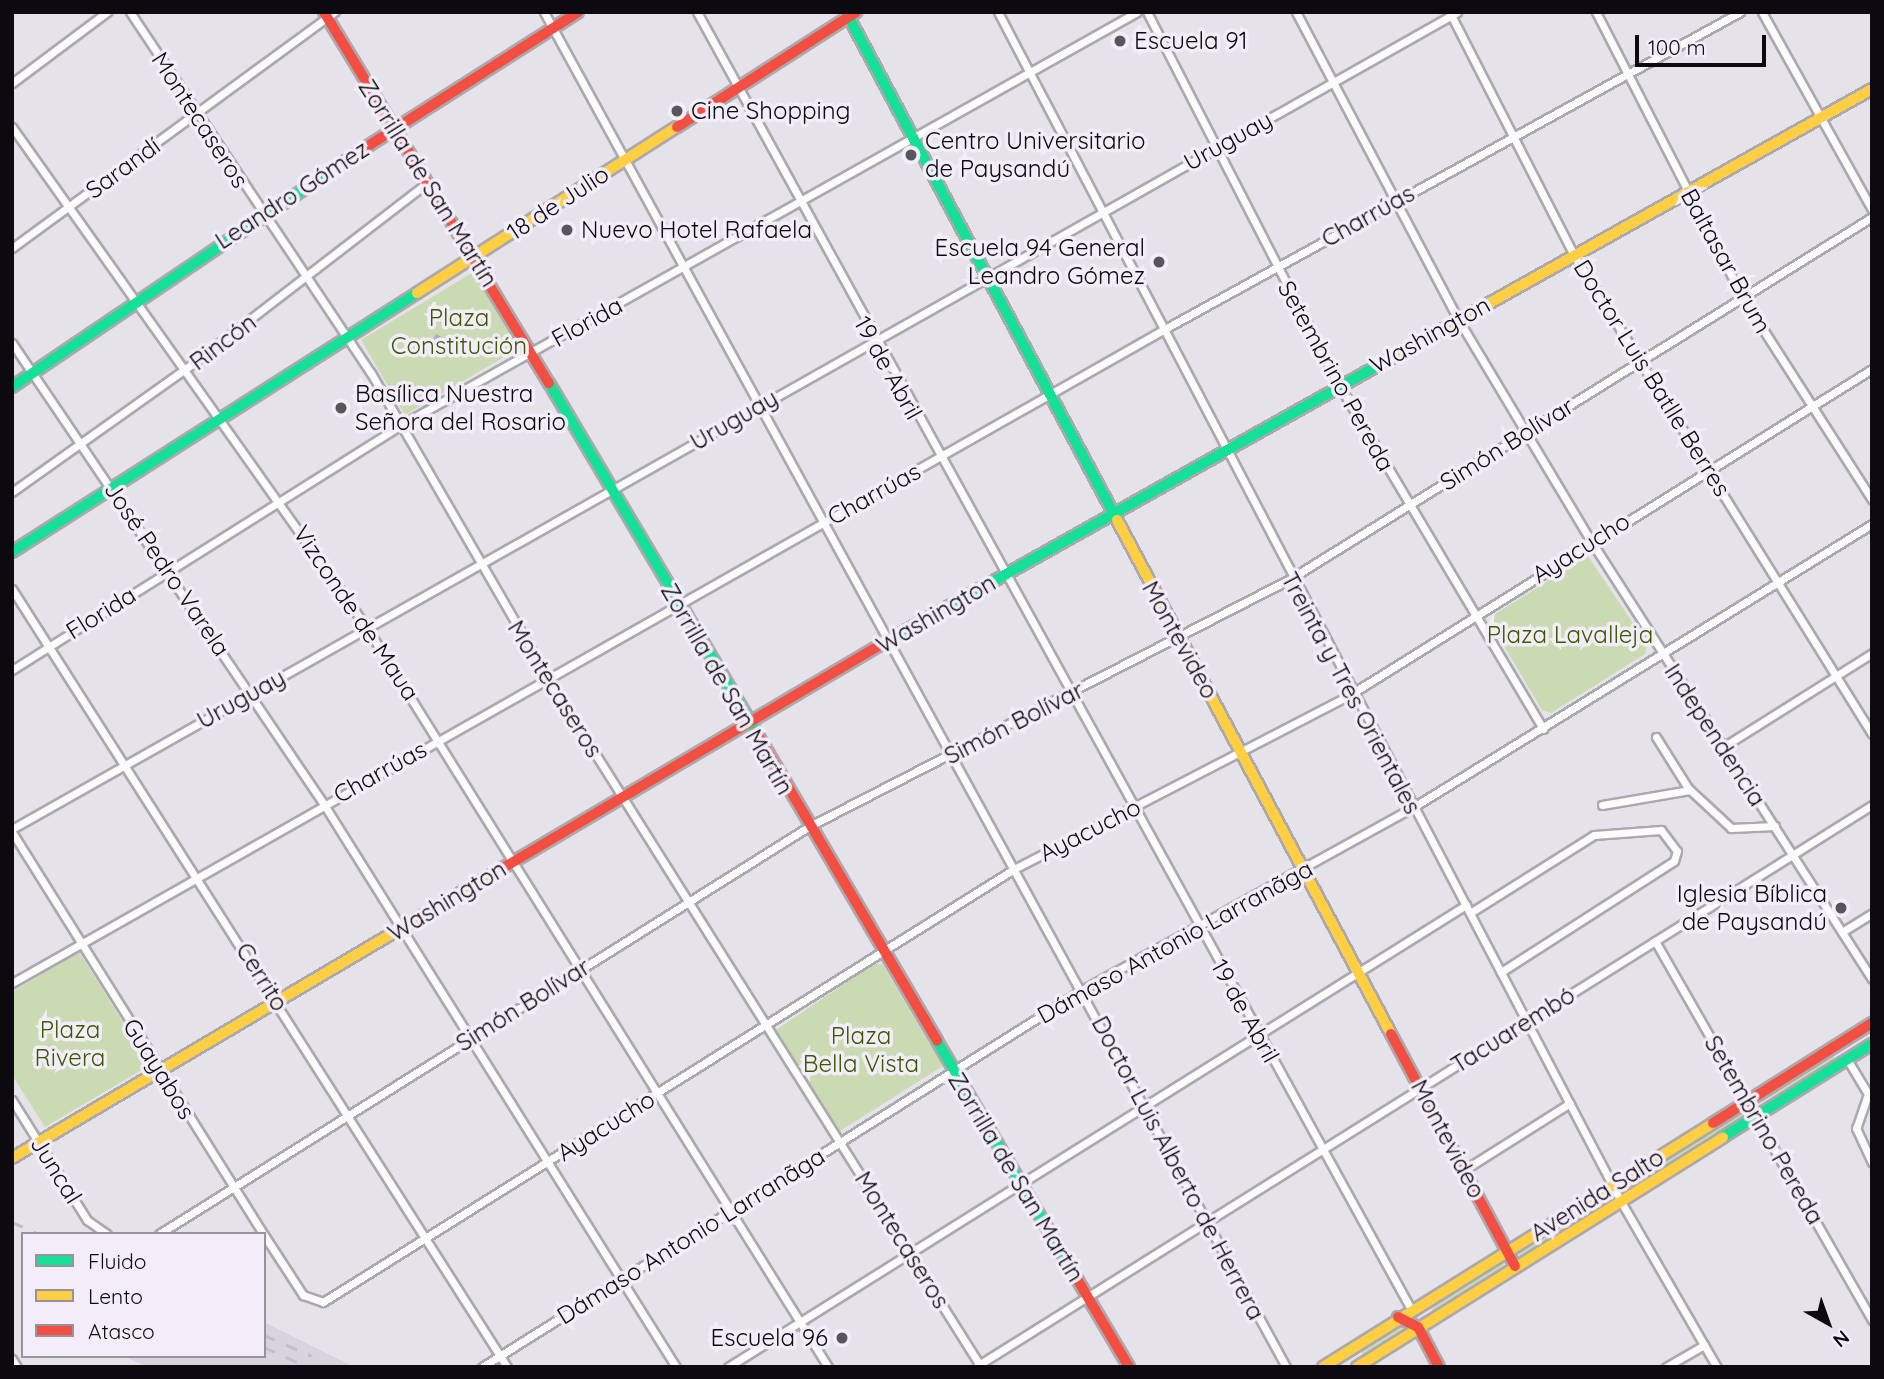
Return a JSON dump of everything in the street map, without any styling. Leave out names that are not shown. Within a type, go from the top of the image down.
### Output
[{"type":"street","points":[[12,83],[107,12]]},
{"type":"street","name":"Montecaseros","points":[[130,12],[261,214],[347,338],[478,565],[765,1025],[911,1252],[979,1366]]},
{"type":"street","name":"Doctor Luis Alberto de Herrera","points":[[544,12],[622,161],[1082,990],[1286,1367]]},
{"type":"street","name":"Leandro Gómez","points":[[12,387],[261,214],[578,12]]},
{"type":"street","name":"19 de Abril","points":[[697,12],[797,203],[1410,1309]]},
{"type":"street","name":"Treinta y Tres Orientales","points":[[998,12],[1351,694],[1468,909],[1620,1200],[1717,1367]]},
{"type":"street","name":"Florida","points":[[12,670],[279,498],[399,426],[1137,12]]},
{"type":"street","name":"Setembrino Pereda","points":[[1147,12],[1339,385],[1408,506],[1543,729]]},
{"type":"street","name":"Independencia","points":[[1296,12],[1458,319],[1591,541],[1872,979]]},
{"type":"street","name":"Baltasar Brum","points":[[1596,12],[1743,298],[1872,500]]},
{"type":"street","name":"Charrúas","points":[[12,983],[80,941],[323,803],[1161,331],[1740,12]]},
{"type":"street","points":[[1762,12],[1872,210]]},
{"type":"street","name":"Uruguay","points":[[12,830],[1453,13]]},
{"type":"street","name":"Doctor Luis Batlle Berres","points":[[1453,13],[1574,255],[1872,734]]},
{"type":"street","name":"Sarandí","points":[[12,248],[196,115],[329,14]]},
{"type":"street","name":"Zorrilla de San Martín","points":[[329,14],[395,130],[475,257],[613,489],[747,724],[1129,1367]]},
{"type":"street","name":"18 de Julio","points":[[12,552],[739,88],[850,14]]},
{"type":"street","name":"Montevideo","points":[[850,14],[985,277],[1360,970],[1515,1266]]},
{"type":"street","name":"Washington","points":[[12,1158],[888,640],[1339,385],[1872,89]]},
{"type":"street","name":"Vizconde de Maua","points":[[12,127],[188,367],[368,628],[439,738],[828,1367]]},
{"type":"street","name":"Rincón","points":[[12,492],[307,279],[427,183]]},
{"type":"street","name":"Simón Bolívar","points":[[162,1232],[808,827],[1290,579],[1872,217]]},
{"type":"street","name":"José Pedro Varela","points":[[12,343],[114,488],[323,803],[676,1367]]},
{"type":"street","name":"Ayacucho","points":[[315,1303],[549,1163],[1014,869],[1242,753],[1351,694],[1591,541],[1872,369]]},
{"type":"street","name":"Dámaso Antonio Larranãga","points":[[482,1367],[1082,990],[1412,808],[1872,524]]},
{"type":"street","name":"Cerrito","points":[[12,589],[127,763],[508,1367]]},
{"type":"street","points":[[1723,747],[1872,653]]},
{"type":"street","points":[[1656,737],[1690,790],[1731,828],[1775,826]]},
{"type":"street","points":[[1602,805],[1690,790]]},
{"type":"street","name":"Tacuarembó","points":[[979,1366],[1872,805]]},
{"type":"street","name":"Guayabos","points":[[12,830],[263,1232]]},
{"type":"street","points":[[728,1367],[1360,970],[1594,835],[1661,830],[1677,852],[1674,862],[1501,972]]},
{"type":"street","points":[[1842,932],[1872,914]]},
{"type":"street","name":"Setembrino Pereda","points":[[1656,941],[1872,1320]]},
{"type":"street","name":"Avenida Salto","points":[[1323,1367],[1410,1309],[1872,1023]]},
{"type":"street","points":[[1842,1042],[1868,1094],[1856,1128],[1872,1162]]},
{"type":"street","name":"Avenida Salto","points":[[1359,1365],[1872,1044]]},
{"type":"street","name":"Juncal","points":[[12,1100],[87,1220],[104,1232]]},
{"type":"street","points":[[1464,1170],[1570,1103]]},
{"type":"street","name":"Guayabos","points":[[266,1237],[315,1303]]},
{"type":"street","points":[[1410,1309],[1432,1318]]},
{"type":"street","points":[[1398,1317],[1418,1327],[1439,1367]]},
{"type":"street","points":[[1666,1367],[1704,1345]]},
{"type":"street","points":[[1353,1348],[1359,1365]]},
{"type":"street","points":[[12,1359],[17,1367]]},
{"type":"shaded area","points":[[436,334],[447,340],[440,354],[429,347]]},
{"type":"shaded area","points":[[266,1323],[354,1367],[147,1367],[128,1358],[266,1358]]},
{"type":"green space","name":"Plaza Constitución","points":[[475,271],[521,347],[405,415],[361,340]]},
{"type":"green space","name":"Plaza Lavalleja","points":[[1588,556],[1647,644],[1645,654],[1551,713],[1542,710],[1492,626],[1495,614]]},
{"type":"green space","name":"Plaza Rivera","points":[[79,952],[150,1065],[45,1127],[12,1075],[12,992]]},
{"type":"green space","name":"Plaza Bella Vista","points":[[875,963],[883,965],[943,1066],[840,1131],[776,1030]]},
{"type":"green space","points":[[1831,1053],[1836,1060],[1762,1102],[1762,1097]]},
{"type":"green space","points":[[1743,1110],[1747,1116],[1625,1193],[1621,1187]]},
{"type":"green space","points":[[1599,1199],[1602,1205],[1520,1257],[1516,1250]]},
{"type":"green space","points":[[1501,1260],[1505,1266],[1436,1311],[1427,1307]]},
{"type":"green space","points":[[1401,1323],[1407,1328],[1365,1356],[1360,1351]]},
{"type":"railway","points":[[12,1222],[34,1232]]},
{"type":"railway","points":[[266,1336],[312,1356]]},
{"type":"railway","points":[[266,1348],[308,1367]]},
{"type":"traffic: fast","points":[[846,12],[1117,520]]},
{"type":"traffic: fast","points":[[12,387],[368,146]]},
{"type":"traffic: fast","points":[[12,552],[417,293]]},
{"type":"traffic: fast","points":[[878,646],[1386,361]]},
{"type":"traffic: fast","points":[[549,383],[756,732]]},
{"type":"traffic: fast","points":[[937,1041],[1077,1279]]},
{"type":"traffic: fast","points":[[1723,1137],[1872,1044]]},
{"type":"traffic: slow","points":[[1386,361],[1872,89]]},
{"type":"traffic: slow","points":[[417,293],[677,127]]},
{"type":"traffic: slow","points":[[1117,520],[1391,1034]]},
{"type":"traffic: slow","points":[[12,1158],[503,868]]},
{"type":"traffic: slow","points":[[1323,1367],[1713,1123]]},
{"type":"traffic: slow","points":[[1357,1367],[1723,1137]]},
{"type":"traffic: jam","points":[[324,12],[549,383]]},
{"type":"traffic: jam","points":[[368,146],[578,12]]},
{"type":"traffic: jam","points":[[677,127],[856,12]]},
{"type":"traffic: jam","points":[[503,868],[878,646]]},
{"type":"traffic: jam","points":[[756,732],[937,1041]]},
{"type":"traffic: jam","points":[[1713,1123],[1872,1023]]},
{"type":"traffic: jam","points":[[1391,1034],[1515,1266]]},
{"type":"traffic: jam","points":[[1077,1279],[1129,1367]]},
{"type":"traffic: jam","points":[[1398,1317],[1418,1327],[1439,1367]]},
{"type":"place","name":"Escuela 91","points":[[1120,41]]},
{"type":"place","name":"Cine Shopping","points":[[677,111]]},
{"type":"place","name":"Centro Universitario de Paysandú","points":[[911,155]]},
{"type":"place","name":"Nuevo Hotel Rafaela","points":[[567,230]]},
{"type":"place","name":"Escuela 94 General Leandro Gómez","points":[[1159,262]]},
{"type":"place","name":"Basílica Nuestra Señora del Rosario","points":[[341,408]]},
{"type":"place","name":"Iglesia Bíblica de Paysandú","points":[[1841,908]]},
{"type":"place","name":"Escuela 96","points":[[842,1338]]}]
